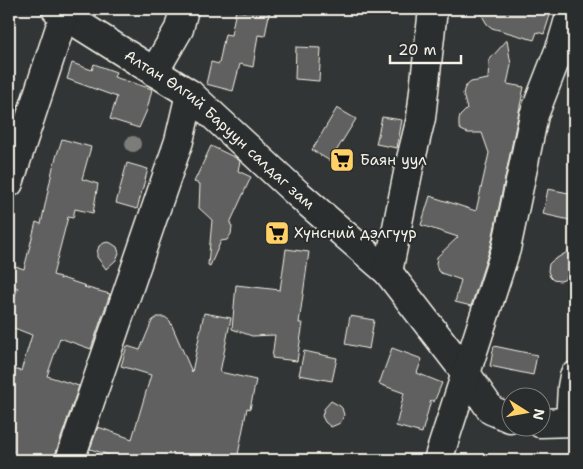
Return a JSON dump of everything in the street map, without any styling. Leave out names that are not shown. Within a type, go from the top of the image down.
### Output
[{"type":"street","points":[[154,72],[179,29],[184,9]]},
{"type":"street","points":[[388,272],[421,118],[433,9]]},
{"type":"street","points":[[438,460],[506,249],[534,115],[562,43],[572,9]]},
{"type":"street","points":[[9,183],[60,12]]},
{"type":"street","name":"Алтан Өлгий Баруун салдаг зам","points":[[60,12],[190,94],[298,194],[388,272],[465,372],[491,410],[500,414]]},
{"type":"street","points":[[70,460],[178,141],[190,94]]},
{"type":"street","points":[[550,423],[572,422],[574,376]]},
{"type":"building","points":[[245,9],[270,9],[265,36],[258,35],[253,67],[240,64],[233,91],[206,84],[211,62],[219,64],[225,34],[231,35],[236,10],[245,12]]},
{"type":"building","points":[[478,9],[552,9],[544,34],[537,32],[534,40],[492,28],[487,24]]},
{"type":"building","points":[[507,40],[511,65],[507,84],[524,87],[491,245],[471,306],[455,302],[461,280],[441,273],[438,271],[436,264],[437,257],[458,237],[421,225],[430,196],[476,211],[489,153],[482,133],[468,133],[459,127],[460,116],[467,109],[463,94],[465,87],[471,82],[488,79],[489,61]]},
{"type":"building","points":[[296,47],[321,48],[319,81],[295,79]]},
{"type":"building","points":[[72,63],[92,70],[94,64],[116,72],[114,77],[152,89],[147,110],[139,128],[110,119],[117,97],[67,79]]},
{"type":"building","points":[[337,108],[356,119],[330,161],[312,150]]},
{"type":"building","points":[[382,117],[402,120],[397,148],[376,144]]},
{"type":"building","points":[[62,139],[91,147],[82,179],[98,184],[93,213],[75,209],[73,218],[68,217],[53,275],[60,277],[60,279],[86,286],[84,287],[110,294],[91,349],[60,338],[47,376],[79,386],[55,455],[55,460],[23,460],[9,456],[9,368],[21,371],[32,335],[9,326],[9,309],[18,288],[9,285],[9,264],[24,269],[36,222],[41,224],[53,167]]},
{"type":"building","points":[[211,146],[240,161],[238,171],[251,177],[230,223],[232,227],[231,234],[227,240],[221,241],[210,266],[208,265],[212,220],[199,208],[200,184],[194,182]]},
{"type":"building","points":[[127,163],[148,169],[137,209],[116,203]]},
{"type":"building","points":[[548,189],[574,194],[574,221],[543,214]]},
{"type":"building","points":[[108,242],[117,247],[119,253],[116,260],[106,269],[97,257],[97,253],[99,246]]},
{"type":"building","points":[[286,249],[309,252],[299,323],[303,323],[297,361],[272,358],[275,335],[252,336],[232,329],[236,285],[280,290]]},
{"type":"building","points":[[569,251],[569,274],[564,280],[553,280],[548,271],[549,264]]},
{"type":"building","points":[[204,313],[231,318],[220,372],[256,380],[250,409],[247,408],[237,460],[107,460],[109,455],[90,449],[98,427],[132,439],[151,375],[121,366],[127,346],[140,350],[152,321],[157,317],[165,317],[170,321],[192,372]]},
{"type":"building","points":[[350,316],[374,320],[369,349],[345,344]]},
{"type":"building","points":[[494,346],[537,355],[533,375],[490,366]]},
{"type":"building","points":[[392,348],[422,359],[417,373],[442,383],[434,402],[431,400],[422,433],[396,426],[404,393],[379,384]]},
{"type":"building","points":[[304,351],[337,358],[332,381],[299,375]]},
{"type":"building","points":[[331,401],[342,408],[344,415],[341,422],[331,427],[322,416],[324,409]]},
{"type":"place","name":"Баян уул","points":[[342,160]]},
{"type":"place","name":"Хүнсний дэлгүүр","points":[[277,233]]}]
